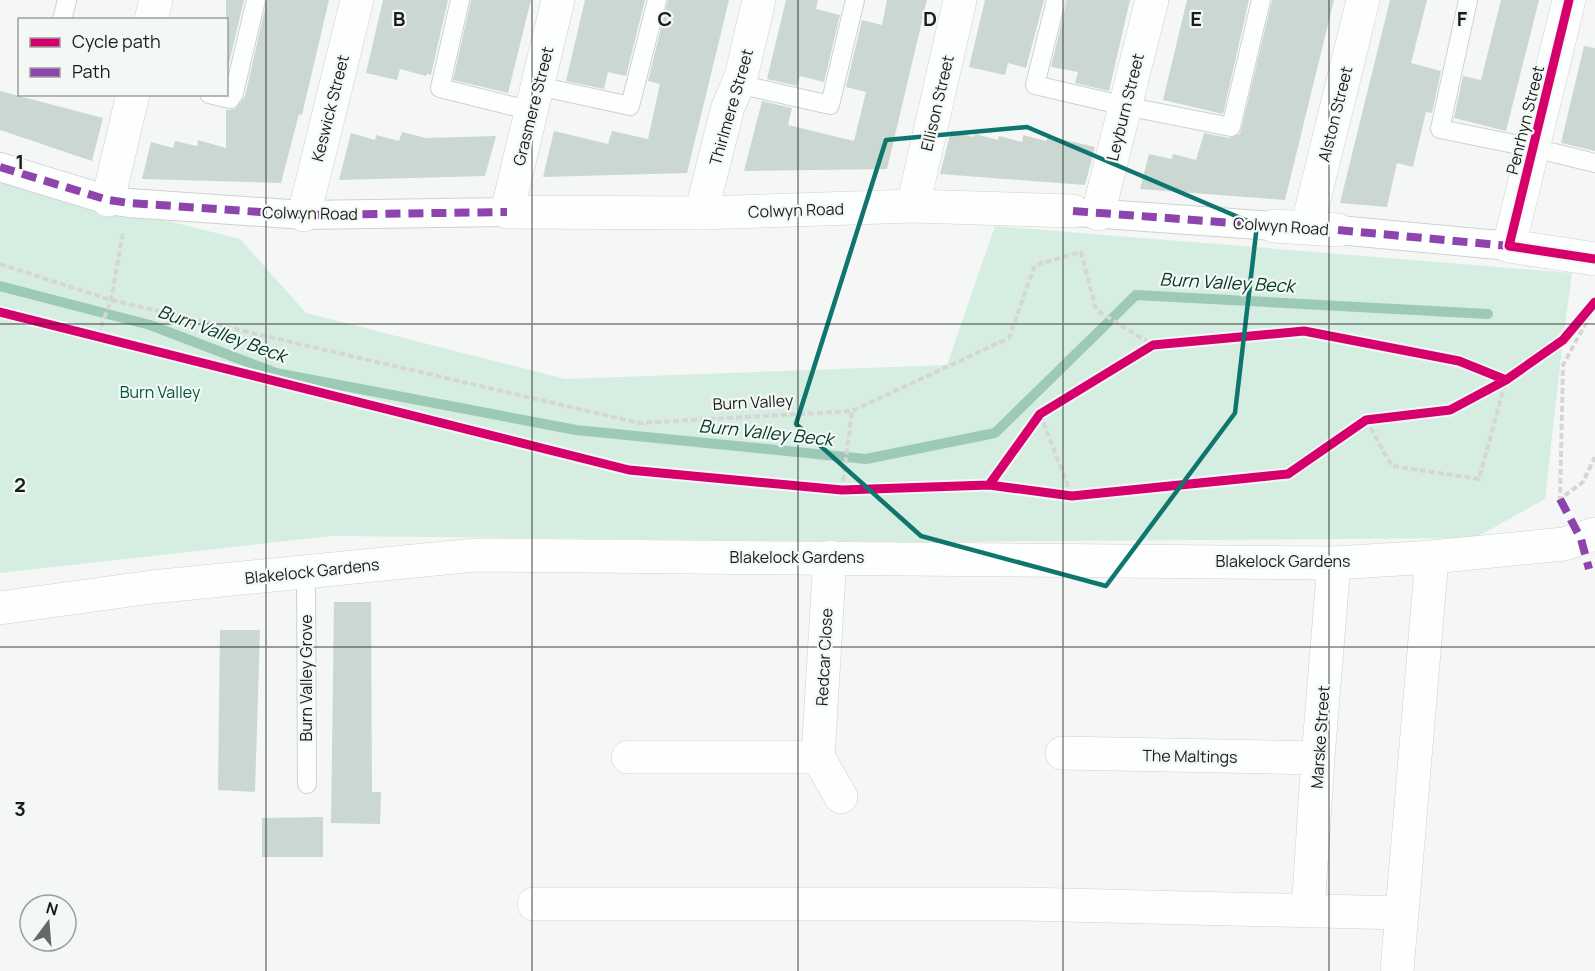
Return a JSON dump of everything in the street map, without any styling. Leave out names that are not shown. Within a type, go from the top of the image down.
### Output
[{"type":"street","points":[[152,18],[156,0]]},
{"type":"street","name":"Keswick Street","points":[[304,215],[357,0]]},
{"type":"street","name":"Grasmere Street","points":[[507,212],[558,0]]},
{"type":"street","name":"Thirlmere Street","points":[[701,213],[728,108],[738,84],[759,0]]},
{"type":"street","name":"Ellison Street","points":[[913,206],[960,0]]},
{"type":"street","name":"Leyburn Street","points":[[1085,213],[1125,106],[1152,0]]},
{"type":"street","name":"Alston Street","points":[[1322,229],[1363,0]]},
{"type":"street","name":"Penrhyn Street","points":[[1509,246],[1569,0]]},
{"type":"street","points":[[118,201],[133,96]]},
{"type":"street","name":"Colwyn Road","points":[[0,167],[118,201],[304,215],[507,212],[701,213],[913,206],[1085,213],[1322,229],[1509,246],[1595,259]]},
{"type":"street","name":"Blakelock Gardens","points":[[0,608],[152,587],[475,555],[1334,563],[1432,557],[1564,544],[1595,534]]},
{"type":"street","name":"Redcar Close","points":[[818,758],[830,557]]},
{"type":"street","points":[[1397,971],[1432,557]]},
{"type":"street","name":"Marske Street","points":[[1308,911],[1334,563]]},
{"type":"street","name":"The Maltings","points":[[1062,753],[1318,758]]},
{"type":"street","points":[[628,757],[818,758],[840,797]]},
{"type":"street","points":[[534,904],[1024,904],[1402,913]]},
{"type":"lane","points":[[62,18],[67,0]]},
{"type":"lane","points":[[217,96],[230,99],[234,93],[256,0]]},
{"type":"lane","points":[[460,0],[440,88],[630,106],[657,0]]},
{"type":"lane","points":[[738,84],[830,105],[855,0]]},
{"type":"lane","points":[[1056,0],[1035,85],[1231,127],[1261,0]]},
{"type":"lane","points":[[1468,0],[1440,129],[1595,163]]},
{"type":"lane","name":"Burn Valley Grove","points":[[306,572],[307,784]]},
{"type":"path","points":[[98,335],[111,300],[118,201]]},
{"type":"path","points":[[1569,333],[1595,304]]},
{"type":"path","points":[[1595,304],[1563,365],[1560,499],[1583,483],[1595,457]]},
{"type":"path","points":[[1366,420],[1392,466],[1479,479],[1506,380],[1515,373]]},
{"type":"path","points":[[842,490],[852,411]]},
{"type":"path","points":[[1040,414],[1072,496]]},
{"type":"highlighted area","points":[[1027,127],[1257,225],[1235,413],[1106,586],[921,536],[796,424],[886,140]]},
{"type":"green space","name":"Burn Valley","points":[[0,179],[240,239],[306,313],[565,379],[947,365],[995,226],[1572,273],[1545,499],[1475,538],[915,542],[331,536],[0,573]]},
{"type":"building","points":[[226,0],[244,0],[228,68],[228,18],[226,18]]},
{"type":"building","points":[[267,0],[329,0],[302,115],[299,114],[281,183],[142,179],[151,142],[173,148],[175,141],[197,146],[198,140],[226,148],[226,110],[235,109],[245,96]]},
{"type":"building","points":[[383,0],[448,0],[431,75],[426,76],[400,69],[397,80],[366,73]]},
{"type":"building","points":[[471,0],[531,0],[508,93],[453,80]]},
{"type":"building","points":[[585,0],[645,0],[626,76],[608,72],[604,89],[566,81]]},
{"type":"building","points":[[668,0],[729,0],[687,173],[543,177],[554,131],[608,144],[612,131],[648,139],[660,84],[648,81]]},
{"type":"building","points":[[786,0],[818,0],[816,9],[840,15],[824,82],[800,76],[797,86],[767,79]]},
{"type":"building","points":[[887,0],[927,0],[887,169],[744,171],[762,101],[792,108],[788,125],[854,141],[866,92],[846,87],[862,20],[882,25]]},
{"type":"building","points":[[985,0],[1044,0],[1026,68],[1008,63],[1005,75],[969,67]]},
{"type":"building","points":[[1067,0],[1130,0],[1109,91],[1075,83],[1078,72],[1051,67]]},
{"type":"building","points":[[1187,0],[1249,0],[1223,114],[1163,100]]},
{"type":"building","points":[[1272,0],[1334,0],[1285,200],[1140,189],[1149,154],[1172,159],[1173,154],[1196,160],[1204,133],[1229,138],[1240,134]]},
{"type":"building","points":[[1390,0],[1427,0],[1411,63],[1441,71],[1432,113],[1426,112],[1413,167],[1397,163],[1387,207],[1340,203]]},
{"type":"building","points":[[1501,0],[1539,0],[1506,131],[1454,118],[1463,76],[1481,80]]},
{"type":"building","points":[[1584,46],[1595,48],[1595,151],[1561,143]]},
{"type":"building","points":[[0,91],[103,118],[92,161],[0,130]]},
{"type":"building","points":[[951,131],[998,140],[999,136],[1022,142],[1023,135],[1046,141],[1048,136],[1095,147],[1085,185],[940,174]]},
{"type":"building","points":[[402,132],[426,138],[496,136],[485,176],[339,180],[351,133],[375,140],[376,135],[399,141]]},
{"type":"building","points":[[334,602],[371,602],[372,792],[381,792],[380,824],[331,823]]},
{"type":"building","points":[[220,630],[260,630],[255,792],[218,790]]},
{"type":"building","points":[[323,817],[323,857],[262,857],[262,818]]},
{"type":"waterway","name":"Burn Valley Beck","points":[[0,286],[150,325],[276,373],[576,430],[866,459],[995,433],[1136,295],[1488,314]]},
{"type":"marked path","points":[[0,167],[108,200],[129,203],[304,215],[507,212]]},
{"type":"marked path","points":[[1073,211],[1274,226]]},
{"type":"marked path","points":[[1338,230],[1509,246]]},
{"type":"marked path","points":[[1560,499],[1581,539],[1589,569]]},
{"type":"cycle path","points":[[1569,0],[1509,246],[1595,259]]},
{"type":"cycle path","points":[[0,312],[629,470],[842,490],[989,485],[1072,496],[1288,474],[1366,420],[1450,410],[1506,380],[1563,340],[1595,302]]},
{"type":"cycle path","points":[[989,485],[1040,414],[1153,345],[1304,331],[1459,361],[1506,380]]}]
